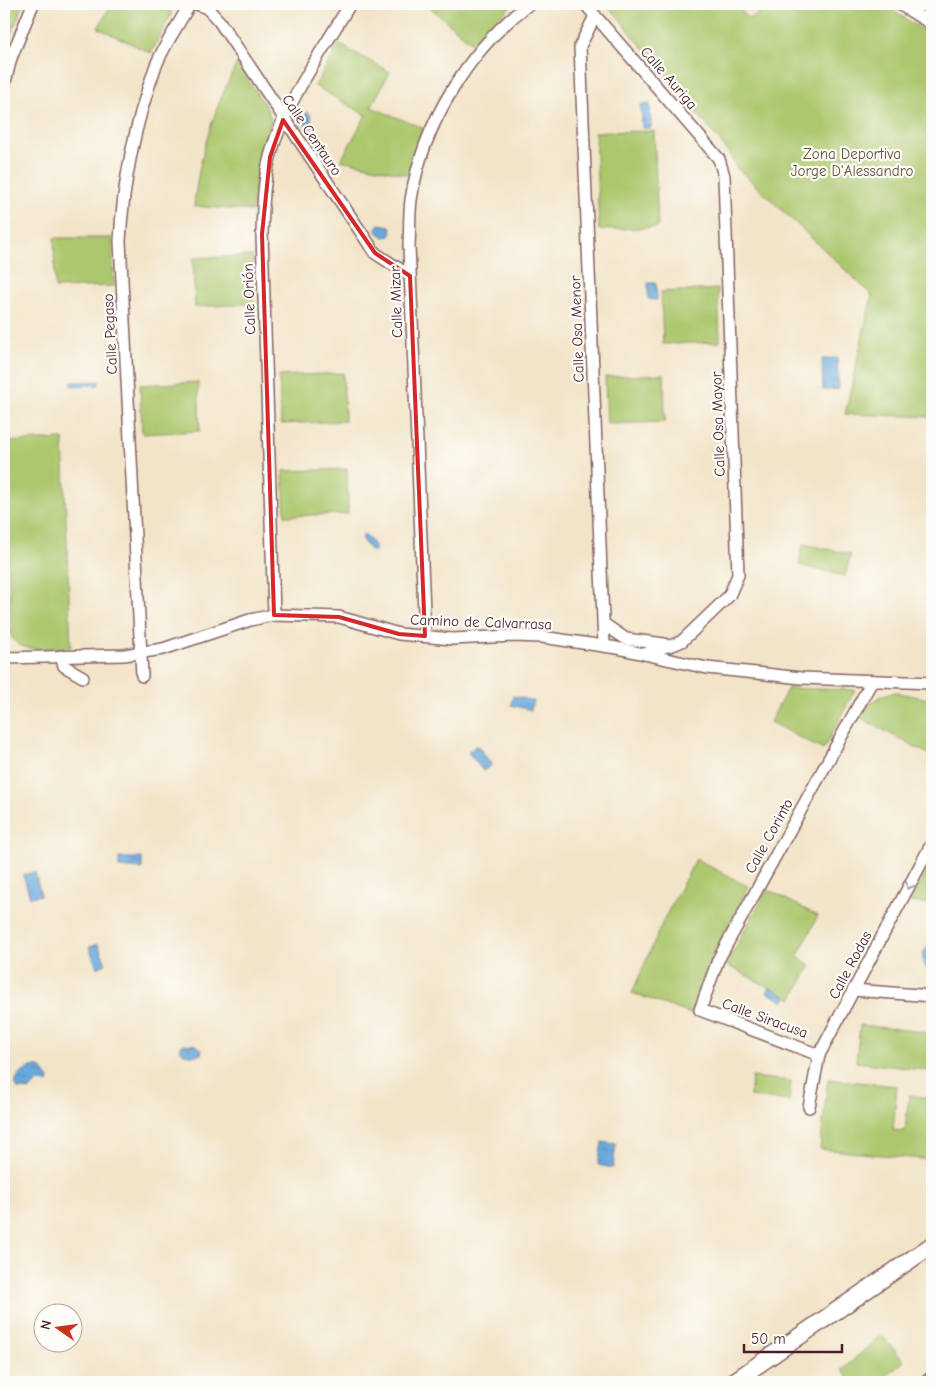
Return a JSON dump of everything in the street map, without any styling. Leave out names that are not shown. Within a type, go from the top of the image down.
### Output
[{"type":"main road","points":[[733,1382],[932,1246]]},
{"type":"street","points":[[4,86],[12,58],[33,4]]},
{"type":"street","name":"Calle Pegaso","points":[[142,676],[120,241],[122,203],[132,150],[156,66],[190,4]]},
{"type":"street","name":"Calle Centauro","points":[[197,4],[207,8],[219,21],[283,120],[375,253],[410,276]]},
{"type":"street","name":"Calle Orión","points":[[274,615],[262,234],[264,195],[270,157],[283,120],[350,4]]},
{"type":"street","name":"Calle Mizar","points":[[425,636],[410,276],[411,200],[419,166],[434,125],[456,85],[486,43],[529,4]]},
{"type":"street","name":"Calle Auriga","points":[[585,4],[719,159],[724,176]]},
{"type":"street","points":[[899,4],[932,24]]},
{"type":"street","name":"Calle Osa Menor","points":[[595,16],[580,46],[604,645]]},
{"type":"street","name":"Calle Osa Mayor","points":[[642,653],[654,648],[675,645],[729,596],[738,575],[724,176]]},
{"type":"street","name":"Camino de Calvarrasa","points":[[4,658],[124,655],[163,649],[250,620],[274,615],[339,618],[399,634],[452,639],[528,636],[604,645],[625,644],[642,653],[707,668],[872,681],[932,683]]},
{"type":"street","points":[[604,624],[625,644],[649,641],[675,645]]},
{"type":"street","points":[[642,653],[649,641]]},
{"type":"street","points":[[61,656],[64,666],[83,677]]},
{"type":"street","name":"Calle Corinto","points":[[700,1010],[718,960],[872,681]]},
{"type":"street","name":"Calle Rodas","points":[[809,1107],[819,1054],[932,843]]},
{"type":"street","points":[[853,990],[932,996]]},
{"type":"street","name":"Calle Siracusa","points":[[700,1010],[819,1054]]},
{"type":"street","points":[[926,1382],[932,1377]]},
{"type":"highlighted area","points":[[283,120],[375,253],[410,276],[425,636],[399,634],[339,617],[274,615],[262,234],[270,157]]},
{"type":"green space","points":[[15,4],[23,4],[4,52],[4,37]]},
{"type":"green space","points":[[112,4],[170,4],[171,15],[151,53],[98,28]]},
{"type":"green space","points":[[428,4],[513,4],[473,44]]},
{"type":"green space","name":"Zona Deportiva Jorge D'Alessandro","points":[[607,4],[736,4],[748,19],[776,4],[883,4],[932,36],[932,417],[845,414],[872,295],[736,167],[727,150]]},
{"type":"green space","points":[[339,44],[390,72],[371,107],[423,128],[408,175],[341,160],[366,115],[315,86]]},
{"type":"green space","points":[[237,63],[266,107],[271,119],[256,180],[252,211],[194,206],[196,187],[209,133],[221,98]]},
{"type":"green space","points":[[654,131],[658,227],[599,230],[595,132]]},
{"type":"green space","points":[[54,238],[112,238],[114,286],[55,288]]},
{"type":"green space","points":[[252,256],[254,304],[195,307],[193,258]]},
{"type":"green space","points":[[718,289],[720,342],[663,344],[661,292]]},
{"type":"green space","points":[[343,373],[345,421],[281,424],[279,376]]},
{"type":"green space","points":[[664,374],[665,422],[607,424],[605,377]]},
{"type":"green space","points":[[198,382],[200,431],[142,434],[140,385]]},
{"type":"green space","points":[[63,439],[71,647],[27,648],[14,641],[11,634],[4,442]]},
{"type":"green space","points":[[347,469],[348,514],[285,516],[283,471]]},
{"type":"green space","points":[[803,544],[851,554],[845,576],[799,565]]},
{"type":"green space","points":[[788,688],[855,690],[823,750],[770,722]]},
{"type":"green space","points":[[896,692],[932,700],[932,756],[859,717],[874,700]]},
{"type":"green space","points":[[696,859],[749,887],[712,955],[691,1014],[632,993],[664,919]]},
{"type":"green space","points":[[932,860],[932,904],[910,902]]},
{"type":"green space","points":[[767,889],[818,916],[797,957],[811,965],[792,999],[726,965]]},
{"type":"green space","points":[[860,1025],[932,1033],[932,1071],[856,1062]]},
{"type":"green space","points":[[752,1077],[791,1081],[789,1101],[750,1097]]},
{"type":"green space","points":[[828,1079],[897,1086],[893,1130],[905,1131],[909,1095],[932,1098],[932,1160],[820,1149]]},
{"type":"green space","points":[[881,1335],[904,1361],[879,1382],[853,1382],[842,1370]]},
{"type":"water","points":[[650,104],[651,128],[642,128],[641,105]]},
{"type":"water","points":[[307,112],[311,115],[311,122],[314,126],[307,130],[304,119]]},
{"type":"water","points":[[379,224],[390,226],[392,232],[390,236],[384,237],[376,231]]},
{"type":"water","points":[[648,283],[656,283],[657,300],[648,299]]},
{"type":"water","points":[[837,358],[839,389],[823,390],[822,359]]},
{"type":"water","points":[[99,381],[99,385],[71,386],[71,382]]},
{"type":"water","points":[[363,535],[366,535],[376,548],[374,551],[371,551],[362,540]]},
{"type":"water","points":[[513,696],[533,701],[531,710],[511,705]]},
{"type":"water","points":[[477,745],[492,765],[483,771],[468,752]]},
{"type":"water","points":[[119,858],[142,858],[142,869],[119,867]]},
{"type":"water","points":[[35,872],[41,895],[30,897],[23,875]]},
{"type":"water","points":[[98,944],[106,964],[97,968],[89,947]]},
{"type":"water","points":[[932,944],[932,973],[924,963],[923,954]]},
{"type":"water","points":[[770,987],[787,997],[784,1002],[767,992]]},
{"type":"water","points":[[182,1045],[197,1045],[202,1050],[201,1054],[190,1055],[182,1052],[180,1050]]},
{"type":"water","points":[[31,1067],[40,1067],[49,1079],[48,1083],[38,1082],[30,1090],[18,1089],[15,1083],[19,1075]]},
{"type":"water","points":[[602,1142],[616,1144],[613,1168],[598,1165]]}]
